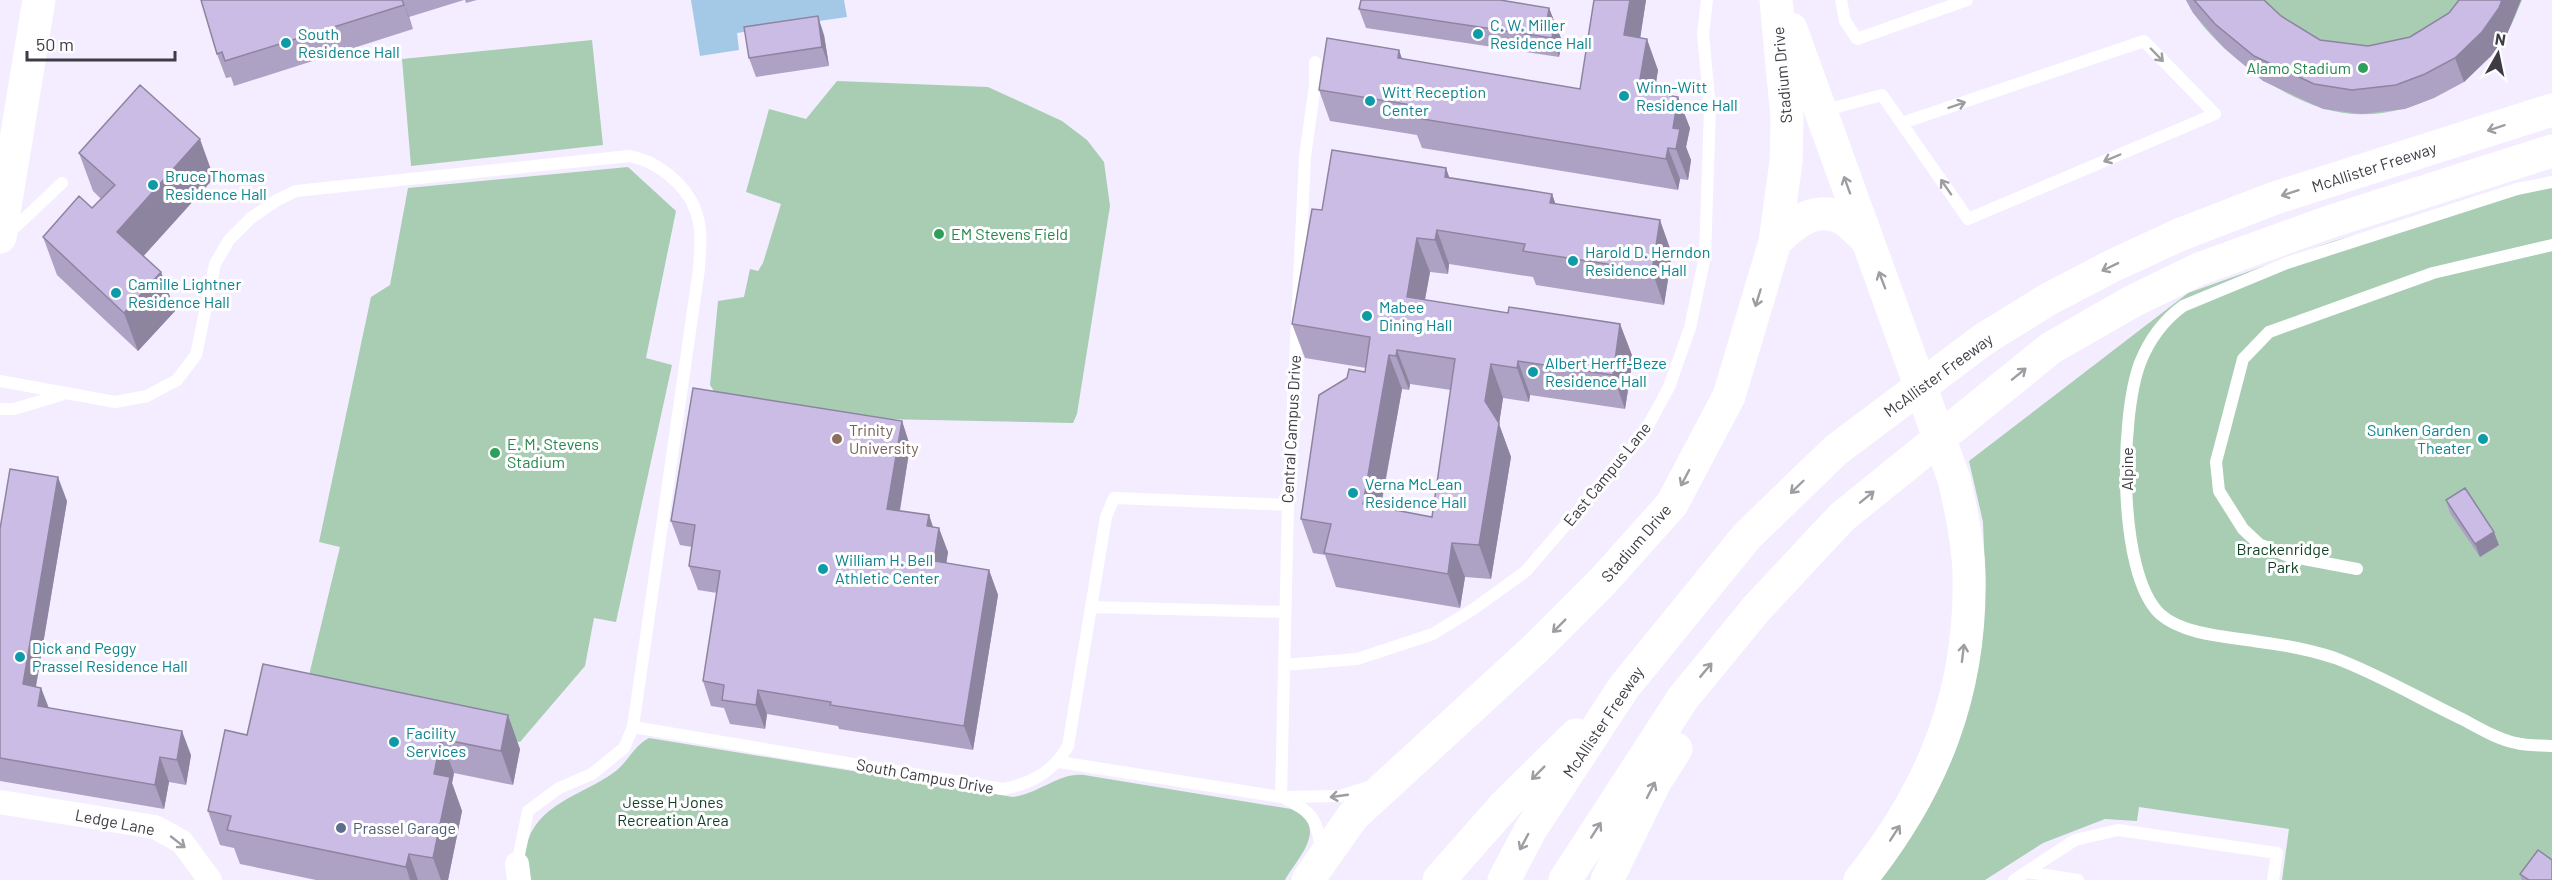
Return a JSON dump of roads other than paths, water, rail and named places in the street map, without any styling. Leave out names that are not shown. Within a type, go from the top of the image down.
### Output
[{"type":"main road","points":[[0,237],[10,119],[39,0]]},
{"type":"main road","name":"Stadium Drive","points":[[1776,0],[1803,115],[1867,240],[1898,319],[1954,479],[1962,514],[1969,572],[1964,655],[1952,715],[1912,807],[1886,847],[1860,880]]},
{"type":"main road","name":"Stadium Drive","points":[[1315,870],[1353,816],[1535,650],[1604,580],[1672,504],[1729,396],[1774,242],[1786,162],[1803,115],[1781,0]]},
{"type":"main road","name":"McAllister Freeway","points":[[1504,880],[1531,829],[1624,687],[1747,536],[1836,450],[1984,339],[2047,300],[2179,235],[2265,202],[2552,110]]},
{"type":"main road","points":[[1564,880],[1683,698],[1757,608],[1842,517],[2051,348],[2133,301],[2199,269],[2318,226],[2552,151]]},
{"type":"main road","points":[[1774,242],[1794,224],[1809,215],[1824,213],[1842,218],[1867,240]]},
{"type":"main road","points":[[1607,880],[1655,782],[1667,763],[1704,706],[1772,625],[1842,517]]},
{"type":"main road","points":[[1439,880],[1505,805],[1624,687]]},
{"type":"street","name":"Ledge Lane","points":[[0,802],[156,828],[182,842],[210,880]]},
{"type":"lane","name":"East Campus Lane","points":[[1284,665],[1357,659],[1433,634],[1475,608],[1526,571],[1643,435],[1669,387],[1690,328],[1705,256],[1710,109],[1703,34],[1707,0]]},
{"type":"lane","points":[[1841,0],[1845,21],[1857,39],[1967,0]]},
{"type":"lane","points":[[1803,115],[1882,95],[1968,219],[2215,114],[2144,41],[1902,123]]},
{"type":"lane","name":"Central Campus Drive","points":[[1281,797],[1288,505],[1305,157],[1315,85],[1315,62]]},
{"type":"lane","points":[[0,381],[115,402],[147,396],[177,380],[196,356],[215,264],[229,240],[251,218],[277,200],[296,191],[629,156],[643,158],[680,186],[695,208],[700,234],[699,269],[633,727],[624,748],[592,774],[559,788],[528,811],[518,872]]},
{"type":"lane","name":"Alpine","points":[[2552,182],[2517,189],[2287,263],[2183,306],[2169,316],[2156,333],[2140,363],[2135,381],[2124,461],[2137,573],[2160,614],[2193,630],[2213,636],[2260,642],[2334,658],[2487,732],[2515,743],[2552,746]]},
{"type":"lane","points":[[0,242],[62,183]]},
{"type":"lane","points":[[2357,569],[2288,556],[2259,544],[2243,529],[2219,490],[2216,462],[2243,359],[2269,333],[2280,328],[2433,273],[2552,245]]},
{"type":"lane","points":[[0,409],[14,409],[63,394]]},
{"type":"lane","points":[[1288,505],[1114,498],[1106,517],[1068,746],[1059,762],[1281,797],[1340,796],[1394,778]]},
{"type":"lane","points":[[1091,607],[1285,612]]},
{"type":"lane","name":"South Campus Drive","points":[[633,727],[1003,789],[1019,786],[1059,762]]},
{"type":"lane","points":[[1281,797],[1304,807],[1318,829],[1315,870]]},
{"type":"lane","points":[[2014,880],[2075,840],[2118,830],[2277,853],[2273,880]]},
{"type":"lane","points":[[2026,872],[2078,880]]},
{"type":"water","points":[[691,0],[844,0],[847,17],[737,33],[739,50],[700,56]]},
{"type":"place","name":"C. W. Miller Residence Hall","points":[[1478,34]]},
{"type":"place","name":"South Residence Hall","points":[[286,43]]},
{"type":"place","name":"Alamo Stadium","points":[[2363,68]]},
{"type":"place","name":"Winn-Witt Residence Hall","points":[[1624,96]]},
{"type":"place","name":"Witt Reception Center","points":[[1370,101]]},
{"type":"place","name":"Bruce Thomas Residence Hall","points":[[153,185]]},
{"type":"place","name":"EM Stevens Field","points":[[939,234]]},
{"type":"place","name":"Harold D. Herndon Residence Hall","points":[[1573,261]]},
{"type":"place","name":"Camille Lightner Residence Hall","points":[[116,293]]},
{"type":"place","name":"Mabee Dining Hall","points":[[1367,316]]},
{"type":"place","name":"Albert Herff-Beze Residence Hall","points":[[1533,372]]},
{"type":"place","name":"Trinity University","points":[[837,439]]},
{"type":"place","name":"Sunken Garden Theater","points":[[2483,439]]},
{"type":"place","name":"E. M. Stevens Stadium","points":[[495,453]]},
{"type":"place","name":"Verna McLean Residence Hall","points":[[1353,493]]},
{"type":"place","name":"William H. Bell Athletic Center","points":[[823,569]]},
{"type":"place","name":"Dick and Peggy Prassel Residence Hall","points":[[20,657]]},
{"type":"place","name":"Facility Services","points":[[394,742]]},
{"type":"place","name":"Prassel Garage","points":[[341,828]]},
{"type":"park label","name":"Brackenridge Park","points":[[2283,558]]},
{"type":"park label","name":"Jesse H Jones Recreation Area","points":[[673,811]]}]
